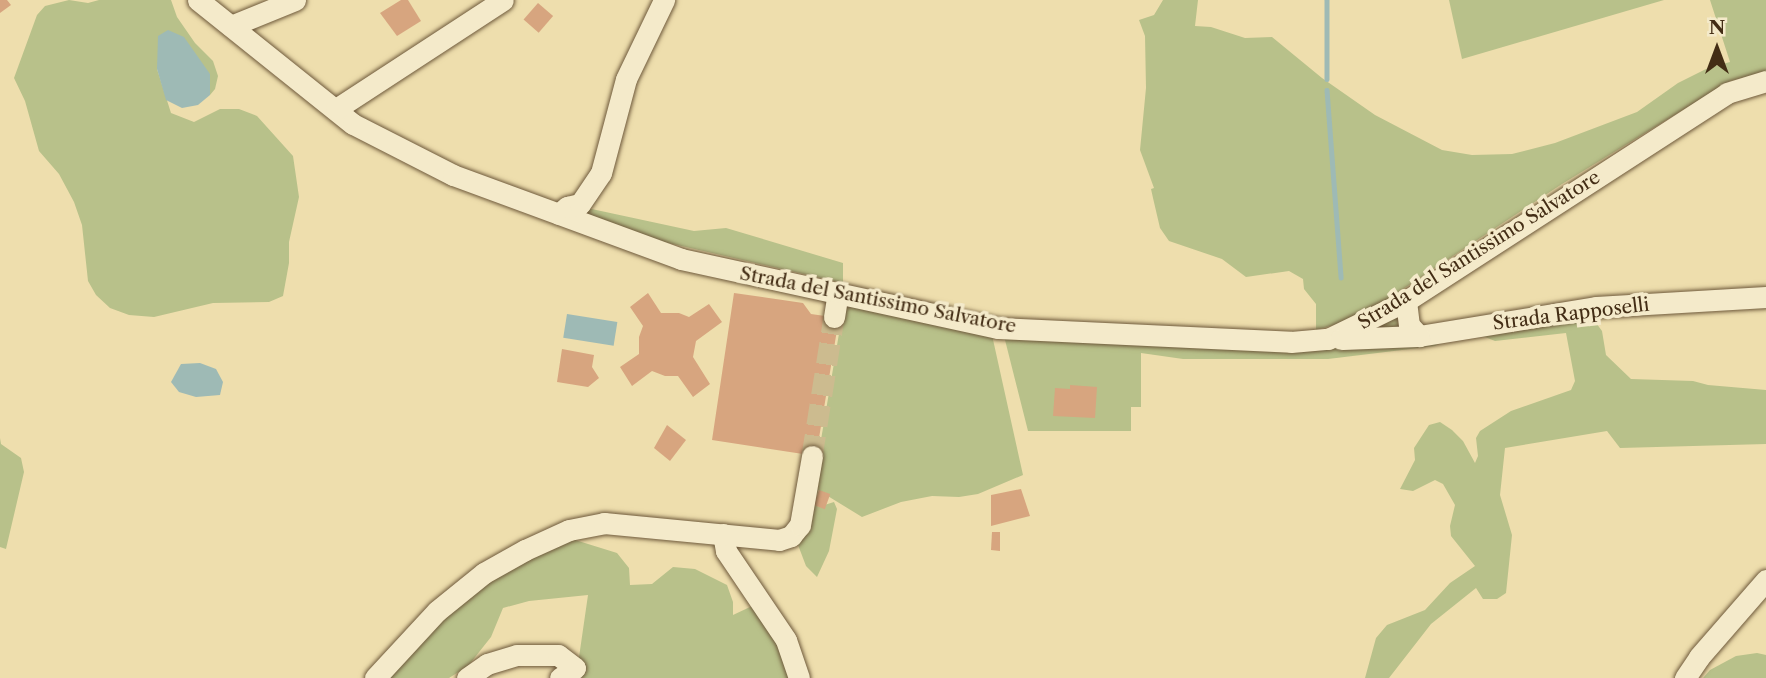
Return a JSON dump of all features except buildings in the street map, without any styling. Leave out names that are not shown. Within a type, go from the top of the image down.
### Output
[{"type":"street","name":"Strada del Santissimo Salvatore","points":[[198,0],[353,124],[453,175],[681,259],[998,328],[1291,342],[1328,339],[1406,301],[1727,93],[1766,81]]},
{"type":"street","points":[[231,26],[295,0]]},
{"type":"street","points":[[336,110],[503,0]]},
{"type":"street","points":[[559,214],[567,207],[580,204],[601,173],[626,79],[664,0]]},
{"type":"street","points":[[834,317],[838,293]]},
{"type":"street","name":"Strada Rapposelli","points":[[1328,339],[1419,336],[1596,307],[1766,297]]},
{"type":"street","points":[[1406,301],[1409,325],[1419,336]]},
{"type":"street","points":[[375,678],[437,611],[484,573],[569,530],[604,523],[779,540],[791,536],[800,525],[812,456]]},
{"type":"street","points":[[723,534],[726,551],[786,640],[799,678]]},
{"type":"street","points":[[1685,678],[1699,657],[1766,580]]},
{"type":"street","points":[[467,678],[487,664],[517,654],[558,655],[575,668],[560,678]]},
{"type":"green space","points":[[69,0],[88,3],[99,0],[171,0],[177,17],[195,43],[213,61],[218,76],[215,89],[210,95],[210,74],[157,69],[171,113],[194,122],[220,109],[239,109],[257,116],[293,156],[299,197],[289,242],[289,263],[283,296],[269,302],[213,303],[154,317],[129,315],[110,308],[96,295],[88,281],[82,225],[74,202],[59,174],[39,151],[25,101],[14,78],[37,15],[45,6]]},
{"type":"green space","points":[[1163,0],[1198,0],[1195,26],[1211,27],[1245,38],[1272,37],[1322,78],[1375,115],[1442,150],[1472,155],[1512,154],[1555,143],[1637,112],[1678,83],[1708,68],[1730,62],[1710,0],[1766,0],[1766,72],[1730,81],[1562,184],[1388,299],[1341,323],[1316,330],[1316,304],[1304,289],[1303,279],[1289,271],[1246,277],[1222,259],[1169,241],[1160,228],[1151,189],[1154,188],[1140,150],[1146,88],[1145,36],[1139,20],[1154,15]]},
{"type":"green space","points":[[1449,0],[1664,0],[1462,59]]},
{"type":"green space","points":[[587,208],[694,231],[726,228],[843,263],[843,283],[651,239],[575,212]]},
{"type":"green space","points":[[844,304],[992,335],[1023,475],[978,494],[959,497],[932,496],[901,502],[862,517],[818,490],[818,507],[834,502],[837,509],[829,551],[817,577],[806,566],[795,537],[813,487]]},
{"type":"green space","points":[[1392,311],[1404,329],[1445,341],[1435,346],[1328,359],[1183,359],[1141,353],[1141,407],[1131,407],[1131,431],[1028,431],[1004,336],[1339,342]]},
{"type":"green space","points":[[1591,316],[1602,331],[1606,355],[1631,379],[1693,381],[1708,385],[1766,390],[1766,444],[1620,448],[1607,431],[1505,448],[1500,495],[1512,535],[1506,593],[1497,599],[1483,599],[1476,588],[1431,624],[1389,678],[1365,678],[1376,638],[1387,625],[1425,610],[1450,583],[1475,566],[1451,536],[1450,526],[1455,505],[1443,484],[1435,480],[1413,491],[1400,489],[1415,460],[1414,448],[1429,425],[1440,422],[1452,430],[1463,441],[1475,463],[1478,456],[1476,438],[1480,431],[1511,411],[1571,390],[1575,381],[1566,333],[1495,341],[1480,335]]},
{"type":"green space","points":[[0,438],[1,444],[21,458],[24,472],[6,549],[0,547]]},
{"type":"green space","points":[[572,539],[617,553],[629,568],[630,585],[652,584],[673,567],[695,569],[727,585],[733,602],[733,615],[750,607],[761,606],[791,678],[562,678],[577,671],[588,595],[529,601],[503,608],[491,637],[468,666],[449,678],[388,678],[476,583]]},
{"type":"green space","points":[[1757,653],[1766,655],[1766,678],[1703,678],[1710,670],[1736,656]]},
{"type":"water","points":[[168,30],[184,37],[210,74],[210,95],[198,105],[182,108],[166,100],[157,69],[158,36]]},
{"type":"water","points":[[567,314],[617,322],[614,346],[563,338]]},
{"type":"water","points":[[200,363],[216,369],[223,382],[220,395],[196,397],[179,392],[171,382],[181,364]]},
{"type":"waterway","points":[[1327,0],[1327,79]]},
{"type":"waterway","points":[[1327,90],[1341,277]]},
{"type":"tunnel","points":[[812,456],[834,317]]}]
